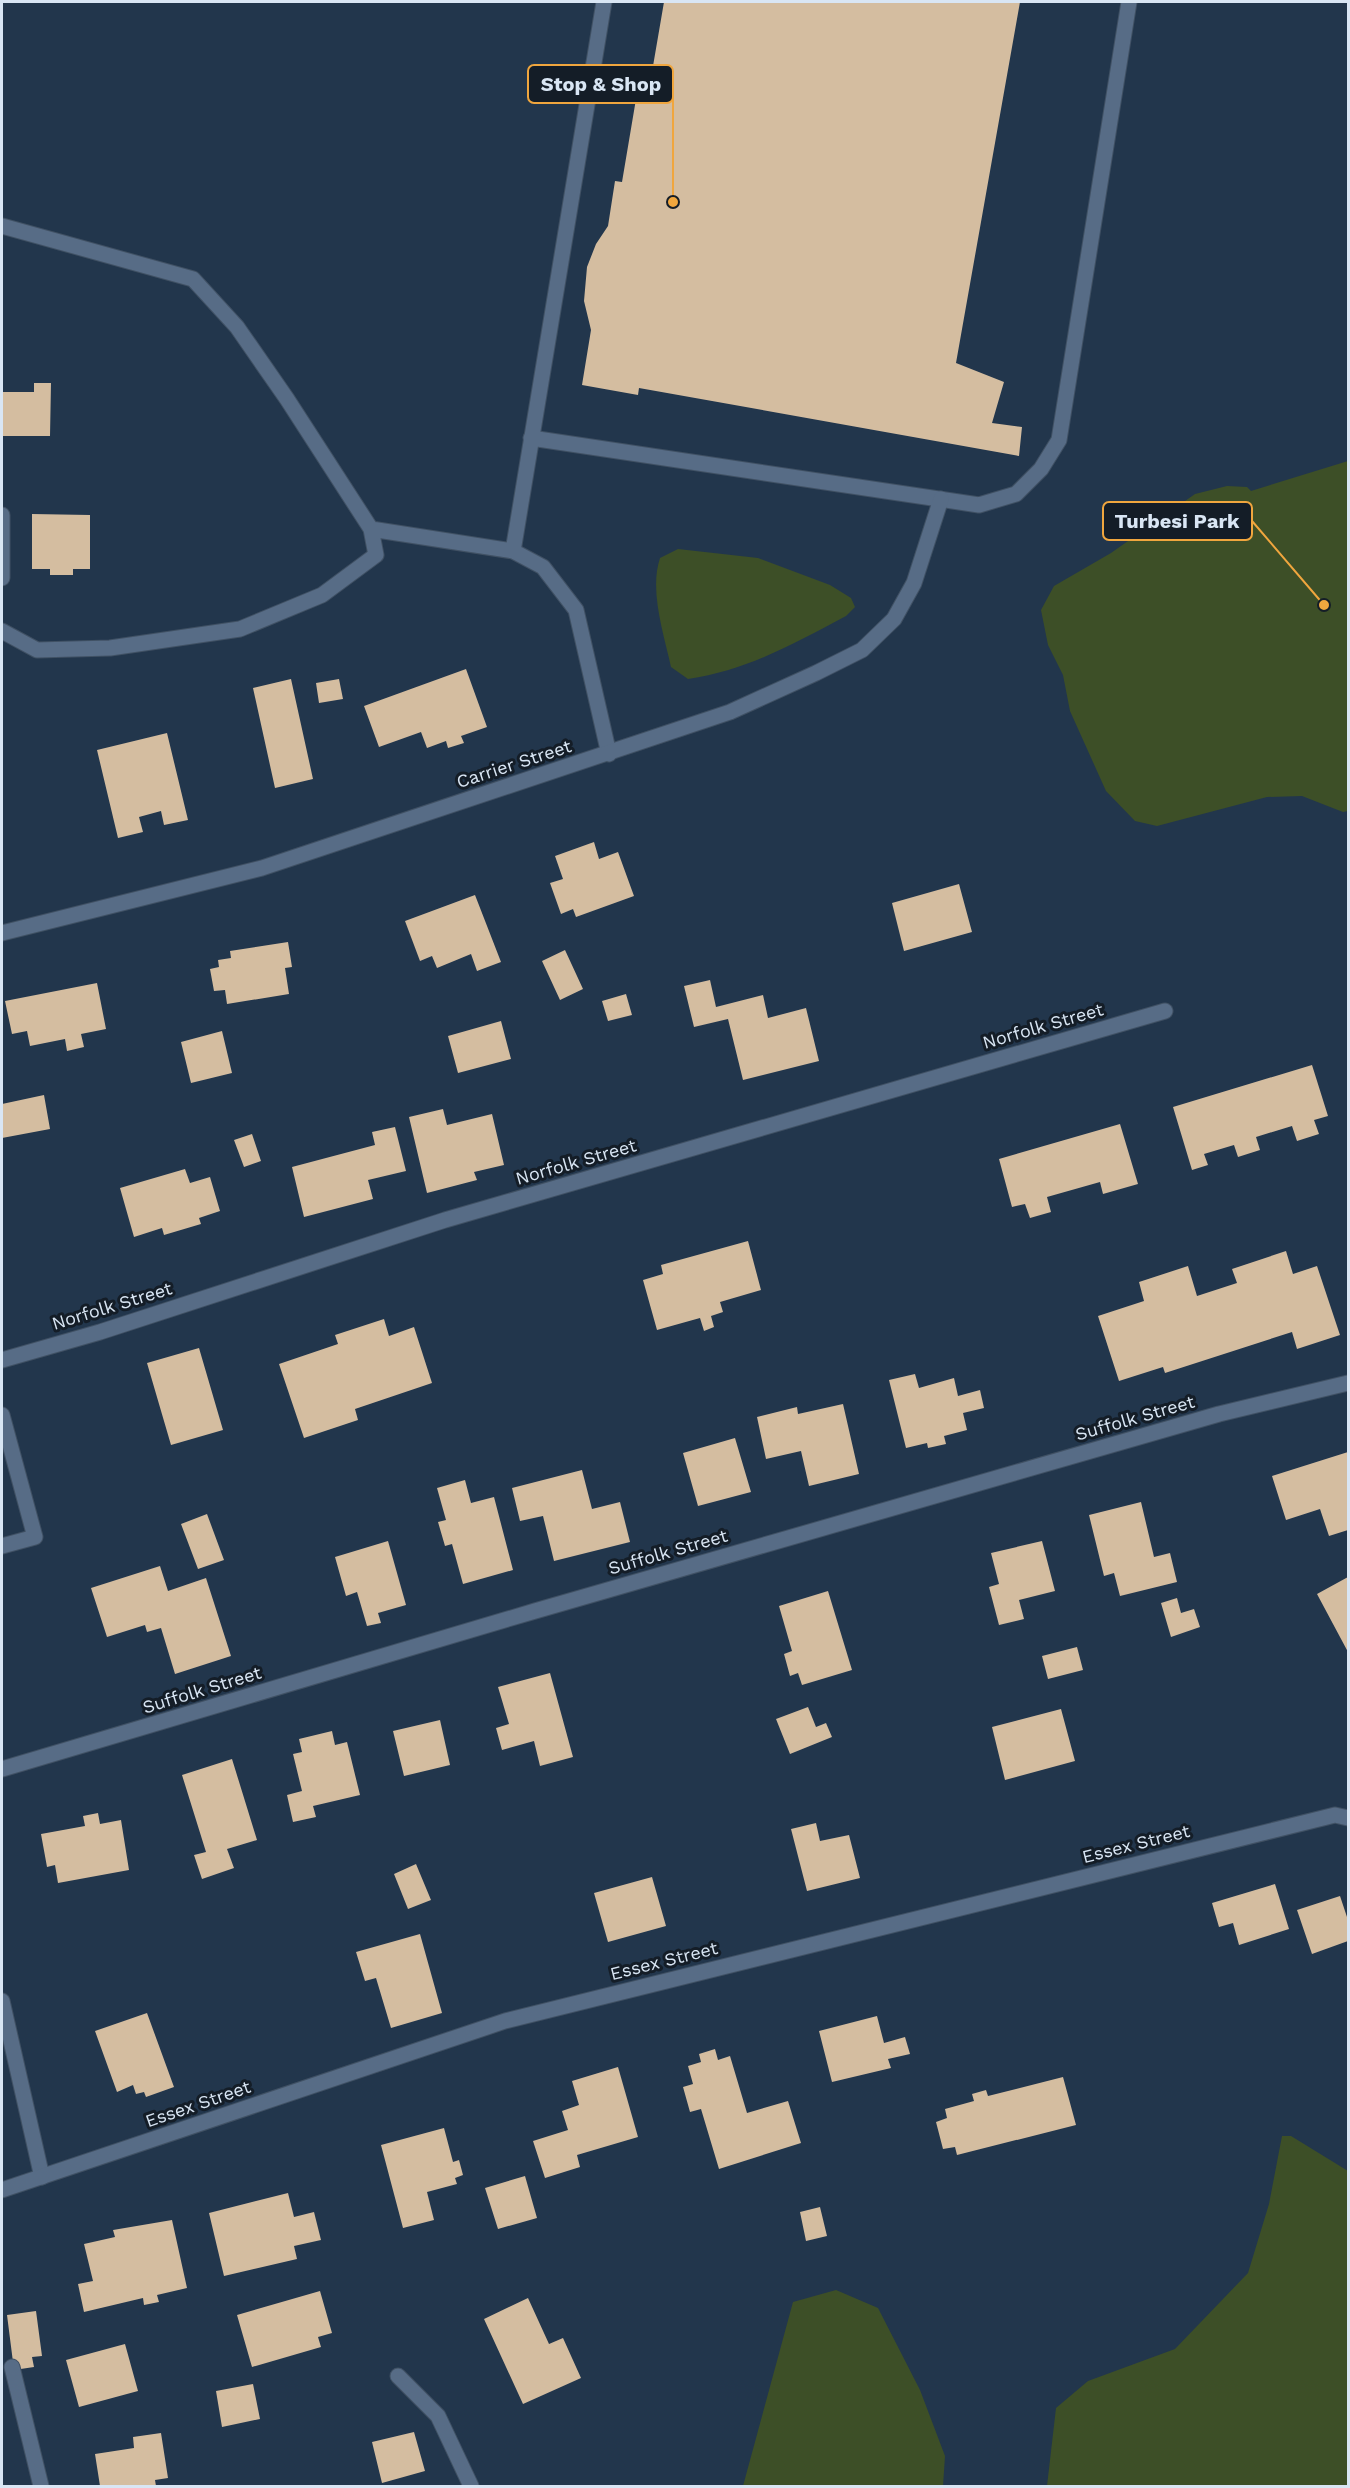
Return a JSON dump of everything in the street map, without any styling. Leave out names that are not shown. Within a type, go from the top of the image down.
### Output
[{"type":"street","points":[[513,551],[604,2]]},
{"type":"street","points":[[531,438],[979,505],[1016,494],[1041,469],[1059,440],[1129,2]]},
{"type":"street","points":[[2,226],[193,279],[237,327],[287,399],[371,529],[376,555],[322,595],[240,628],[110,648],[37,650],[2,631]]},
{"type":"street","name":"Carrier Street","points":[[2,933],[262,868],[730,712],[862,650],[894,620],[914,583],[941,499]]},
{"type":"street","points":[[2,515],[2,578]]},
{"type":"street","points":[[371,529],[513,551],[543,567],[576,610],[609,754]]},
{"type":"street","name":"Norfolk Street","points":[[2,1360],[100,1332],[445,1220],[1165,1011]]},
{"type":"street","name":"Suffolk Street","points":[[2,1769],[535,1611],[1219,1414],[1348,1383]]},
{"type":"street","points":[[2,1414],[35,1537],[2,1546]]},
{"type":"street","name":"Essex Street","points":[[2,2190],[505,2021],[1335,1815],[1348,1818]]},
{"type":"street","points":[[2,2001],[42,2177]]},
{"type":"street","points":[[12,2367],[41,2487]]},
{"type":"street","points":[[398,2376],[438,2416],[471,2487]]},
{"type":"green space","points":[[1348,461],[1348,811],[1343,812],[1302,796],[1267,797],[1157,826],[1135,821],[1106,791],[1070,711],[1063,675],[1048,645],[1041,610],[1054,586],[1111,553],[1195,494],[1227,486],[1247,487],[1251,491]]},
{"type":"green space","points":[[678,549],[758,558],[830,585],[851,598],[855,607],[846,616],[770,655],[731,669],[688,679],[671,667],[657,598],[656,584],[660,558]]},
{"type":"green space","points":[[1282,2136],[1291,2136],[1348,2171],[1348,2486],[1047,2486],[1056,2408],[1088,2381],[1175,2349],[1248,2273],[1269,2204]]},
{"type":"green space","points":[[836,2290],[878,2308],[920,2390],[945,2456],[943,2486],[743,2486],[793,2302]]},
{"type":"building","points":[[664,2],[1020,2],[956,363],[1004,382],[992,423],[1022,427],[1019,456],[639,388],[638,395],[582,385],[591,330],[584,301],[587,267],[596,244],[608,226],[615,181],[622,182],[636,99],[647,101]]},
{"type":"building","points":[[34,383],[51,383],[50,436],[3,436],[3,392],[34,392]]},
{"type":"building","points":[[32,514],[90,515],[90,569],[73,569],[73,575],[50,575],[50,569],[32,569]]},
{"type":"building","points":[[466,669],[487,727],[461,736],[464,743],[448,748],[446,741],[427,748],[421,732],[379,747],[364,706]]},
{"type":"building","points":[[291,679],[313,779],[275,788],[253,688]]},
{"type":"building","points":[[339,679],[343,699],[319,703],[316,683]]},
{"type":"building","points":[[167,733],[188,820],[164,825],[161,811],[139,817],[143,832],[118,838],[97,750]]},
{"type":"building","points":[[594,842],[599,859],[618,852],[634,896],[576,917],[573,909],[561,914],[550,883],[563,879],[555,856]]},
{"type":"building","points":[[959,884],[972,932],[904,951],[892,903]]},
{"type":"building","points":[[475,895],[501,962],[477,971],[471,954],[437,968],[432,956],[420,961],[405,921]]},
{"type":"building","points":[[288,942],[292,967],[285,968],[289,994],[227,1004],[225,990],[214,991],[210,969],[219,967],[218,960],[231,958],[230,951]]},
{"type":"building","points":[[565,950],[583,989],[560,1000],[542,961]]},
{"type":"building","points":[[710,980],[716,1007],[763,995],[768,1018],[806,1008],[819,1061],[743,1080],[728,1019],[694,1027],[684,986]]},
{"type":"building","points":[[97,983],[106,1029],[81,1034],[84,1047],[67,1051],[65,1039],[30,1046],[27,1031],[12,1034],[5,1001]]},
{"type":"building","points":[[626,994],[632,1015],[608,1021],[602,1001]]},
{"type":"building","points":[[501,1021],[511,1059],[458,1073],[448,1036]]},
{"type":"building","points":[[222,1031],[232,1073],[191,1083],[181,1042]]},
{"type":"building","points":[[1312,1065],[1328,1116],[1314,1120],[1319,1134],[1297,1141],[1292,1126],[1256,1137],[1260,1150],[1238,1157],[1234,1145],[1204,1154],[1208,1165],[1192,1170],[1173,1107]]},
{"type":"building","points":[[44,1095],[50,1129],[2,1138],[2,1104]]},
{"type":"building","points":[[443,1109],[447,1125],[492,1114],[504,1165],[474,1172],[477,1180],[427,1193],[409,1117]]},
{"type":"building","points":[[1120,1124],[1138,1184],[1103,1194],[1100,1182],[1047,1197],[1051,1212],[1030,1218],[1025,1204],[1012,1207],[999,1159]]},
{"type":"building","points":[[395,1127],[406,1171],[368,1180],[373,1199],[304,1217],[292,1167],[375,1145],[372,1132]]},
{"type":"building","points":[[252,1134],[261,1161],[244,1167],[234,1140]]},
{"type":"building","points":[[185,1169],[190,1183],[210,1177],[220,1211],[199,1218],[201,1224],[164,1235],[162,1228],[134,1237],[120,1188]]},
{"type":"building","points":[[748,1241],[761,1290],[720,1302],[723,1312],[711,1316],[714,1327],[704,1331],[700,1318],[657,1330],[643,1280],[663,1274],[661,1265]]},
{"type":"building","points":[[1286,1251],[1293,1274],[1317,1266],[1340,1335],[1297,1349],[1292,1332],[1165,1373],[1163,1367],[1119,1381],[1098,1316],[1144,1301],[1139,1282],[1188,1266],[1197,1296],[1237,1283],[1232,1269]]},
{"type":"building","points":[[384,1319],[389,1336],[414,1327],[432,1383],[355,1409],[358,1420],[304,1438],[279,1364],[338,1344],[335,1335]]},
{"type":"building","points":[[199,1348],[223,1430],[171,1445],[147,1363]]},
{"type":"building","points":[[915,1374],[919,1388],[954,1378],[958,1396],[980,1390],[984,1408],[963,1413],[967,1430],[944,1436],[946,1444],[928,1448],[927,1443],[906,1448],[889,1380]]},
{"type":"building","points":[[843,1404],[859,1474],[809,1486],[801,1451],[766,1459],[757,1417],[797,1407],[798,1414]]},
{"type":"building","points":[[735,1438],[751,1492],[698,1506],[683,1453]]},
{"type":"building","points":[[1348,1452],[1348,1530],[1329,1536],[1320,1509],[1286,1520],[1272,1476]]},
{"type":"building","points":[[582,1470],[592,1509],[620,1502],[630,1542],[554,1561],[543,1516],[520,1521],[512,1488]]},
{"type":"building","points":[[465,1480],[471,1503],[494,1497],[513,1570],[463,1584],[452,1544],[445,1546],[438,1522],[446,1520],[437,1488]]},
{"type":"building","points":[[1141,1502],[1154,1557],[1170,1553],[1177,1582],[1120,1596],[1114,1573],[1104,1576],[1089,1515]]},
{"type":"building","points":[[207,1514],[224,1560],[198,1569],[181,1524]]},
{"type":"building","points":[[388,1541],[406,1605],[378,1613],[381,1623],[367,1626],[357,1592],[346,1596],[335,1557]]},
{"type":"building","points":[[1042,1541],[1055,1591],[1019,1600],[1024,1619],[999,1625],[989,1587],[999,1584],[991,1553]]},
{"type":"building","points":[[160,1566],[168,1591],[206,1578],[231,1656],[175,1674],[161,1628],[147,1632],[145,1625],[107,1637],[91,1588]]},
{"type":"building","points":[[1348,1577],[1348,1652],[1317,1594]]},
{"type":"building","points":[[828,1591],[852,1670],[802,1685],[798,1673],[790,1676],[784,1654],[792,1651],[779,1606]]},
{"type":"building","points":[[1177,1598],[1181,1613],[1194,1609],[1200,1627],[1171,1637],[1161,1603]]},
{"type":"building","points":[[1077,1647],[1083,1670],[1048,1679],[1042,1656]]},
{"type":"building","points":[[550,1673],[573,1757],[540,1766],[534,1741],[502,1750],[496,1728],[509,1724],[498,1687]]},
{"type":"building","points":[[808,1707],[816,1727],[826,1723],[832,1737],[790,1754],[776,1719]]},
{"type":"building","points":[[1061,1709],[1075,1761],[1005,1780],[992,1727]]},
{"type":"building","points":[[440,1720],[450,1765],[404,1776],[393,1731]]},
{"type":"building","points":[[332,1731],[335,1745],[347,1742],[360,1795],[313,1806],[316,1817],[293,1822],[287,1795],[302,1791],[293,1754],[302,1752],[299,1739]]},
{"type":"building","points":[[232,1759],[257,1840],[227,1849],[234,1868],[202,1879],[194,1855],[206,1852],[182,1775]]},
{"type":"building","points":[[98,1813],[100,1824],[121,1820],[129,1870],[58,1883],[55,1865],[47,1867],[41,1834],[85,1826],[83,1816]]},
{"type":"building","points":[[816,1823],[820,1841],[849,1835],[860,1878],[807,1891],[791,1829]]},
{"type":"building","points":[[416,1864],[431,1900],[408,1909],[394,1874]]},
{"type":"building","points":[[652,1877],[666,1926],[608,1942],[594,1893]]},
{"type":"building","points":[[1275,1884],[1289,1929],[1239,1945],[1233,1923],[1219,1927],[1212,1903]]},
{"type":"building","points":[[1340,1896],[1348,1920],[1348,1941],[1312,1954],[1297,1910]]},
{"type":"building","points":[[420,1934],[442,2013],[391,2028],[376,1978],[365,1981],[356,1952]]},
{"type":"building","points":[[147,2013],[174,2087],[146,2097],[144,2092],[136,2094],[133,2085],[117,2092],[95,2031]]},
{"type":"building","points":[[877,2016],[884,2043],[905,2037],[910,2054],[888,2059],[891,2068],[832,2082],[819,2031]]},
{"type":"building","points":[[715,2049],[718,2060],[730,2056],[747,2113],[788,2101],[801,2143],[719,2169],[701,2109],[690,2112],[683,2087],[693,2084],[688,2066],[701,2062],[699,2054]]},
{"type":"building","points":[[618,2067],[638,2137],[577,2155],[580,2167],[545,2178],[533,2141],[568,2130],[562,2111],[579,2105],[572,2081]]},
{"type":"building","points":[[1063,2077],[1076,2125],[957,2155],[955,2147],[943,2149],[936,2122],[947,2118],[945,2109],[974,2101],[972,2094],[986,2090],[988,2096]]},
{"type":"building","points":[[444,2128],[453,2162],[459,2160],[463,2175],[455,2178],[457,2184],[427,2192],[434,2220],[403,2228],[381,2145]]},
{"type":"building","points":[[525,2176],[537,2218],[498,2229],[485,2188]]},
{"type":"building","points":[[288,2193],[294,2217],[314,2212],[321,2240],[294,2246],[297,2259],[224,2276],[209,2213]]},
{"type":"building","points":[[820,2207],[827,2236],[806,2241],[800,2212]]},
{"type":"building","points":[[172,2220],[187,2288],[157,2295],[159,2302],[144,2305],[143,2298],[84,2312],[78,2284],[93,2281],[84,2244],[115,2237],[113,2230]]},
{"type":"building","points":[[320,2291],[332,2333],[318,2337],[321,2347],[252,2367],[237,2315]]},
{"type":"building","points":[[528,2298],[549,2344],[563,2338],[581,2378],[523,2404],[484,2319]]},
{"type":"building","points":[[36,2311],[42,2356],[32,2357],[34,2367],[14,2370],[7,2315]]},
{"type":"building","points":[[125,2344],[138,2391],[79,2407],[66,2360]]},
{"type":"building","points":[[253,2384],[260,2419],[222,2427],[216,2391]]},
{"type":"building","points":[[414,2432],[425,2471],[382,2483],[372,2442]]},
{"type":"building","points":[[161,2433],[168,2478],[155,2480],[156,2486],[100,2486],[95,2454],[134,2448],[133,2437]]},
{"type":"place","name":"Stop & Shop","points":[[673,202]]},
{"type":"place","name":"Turbesi Park","points":[[1324,605]]}]
